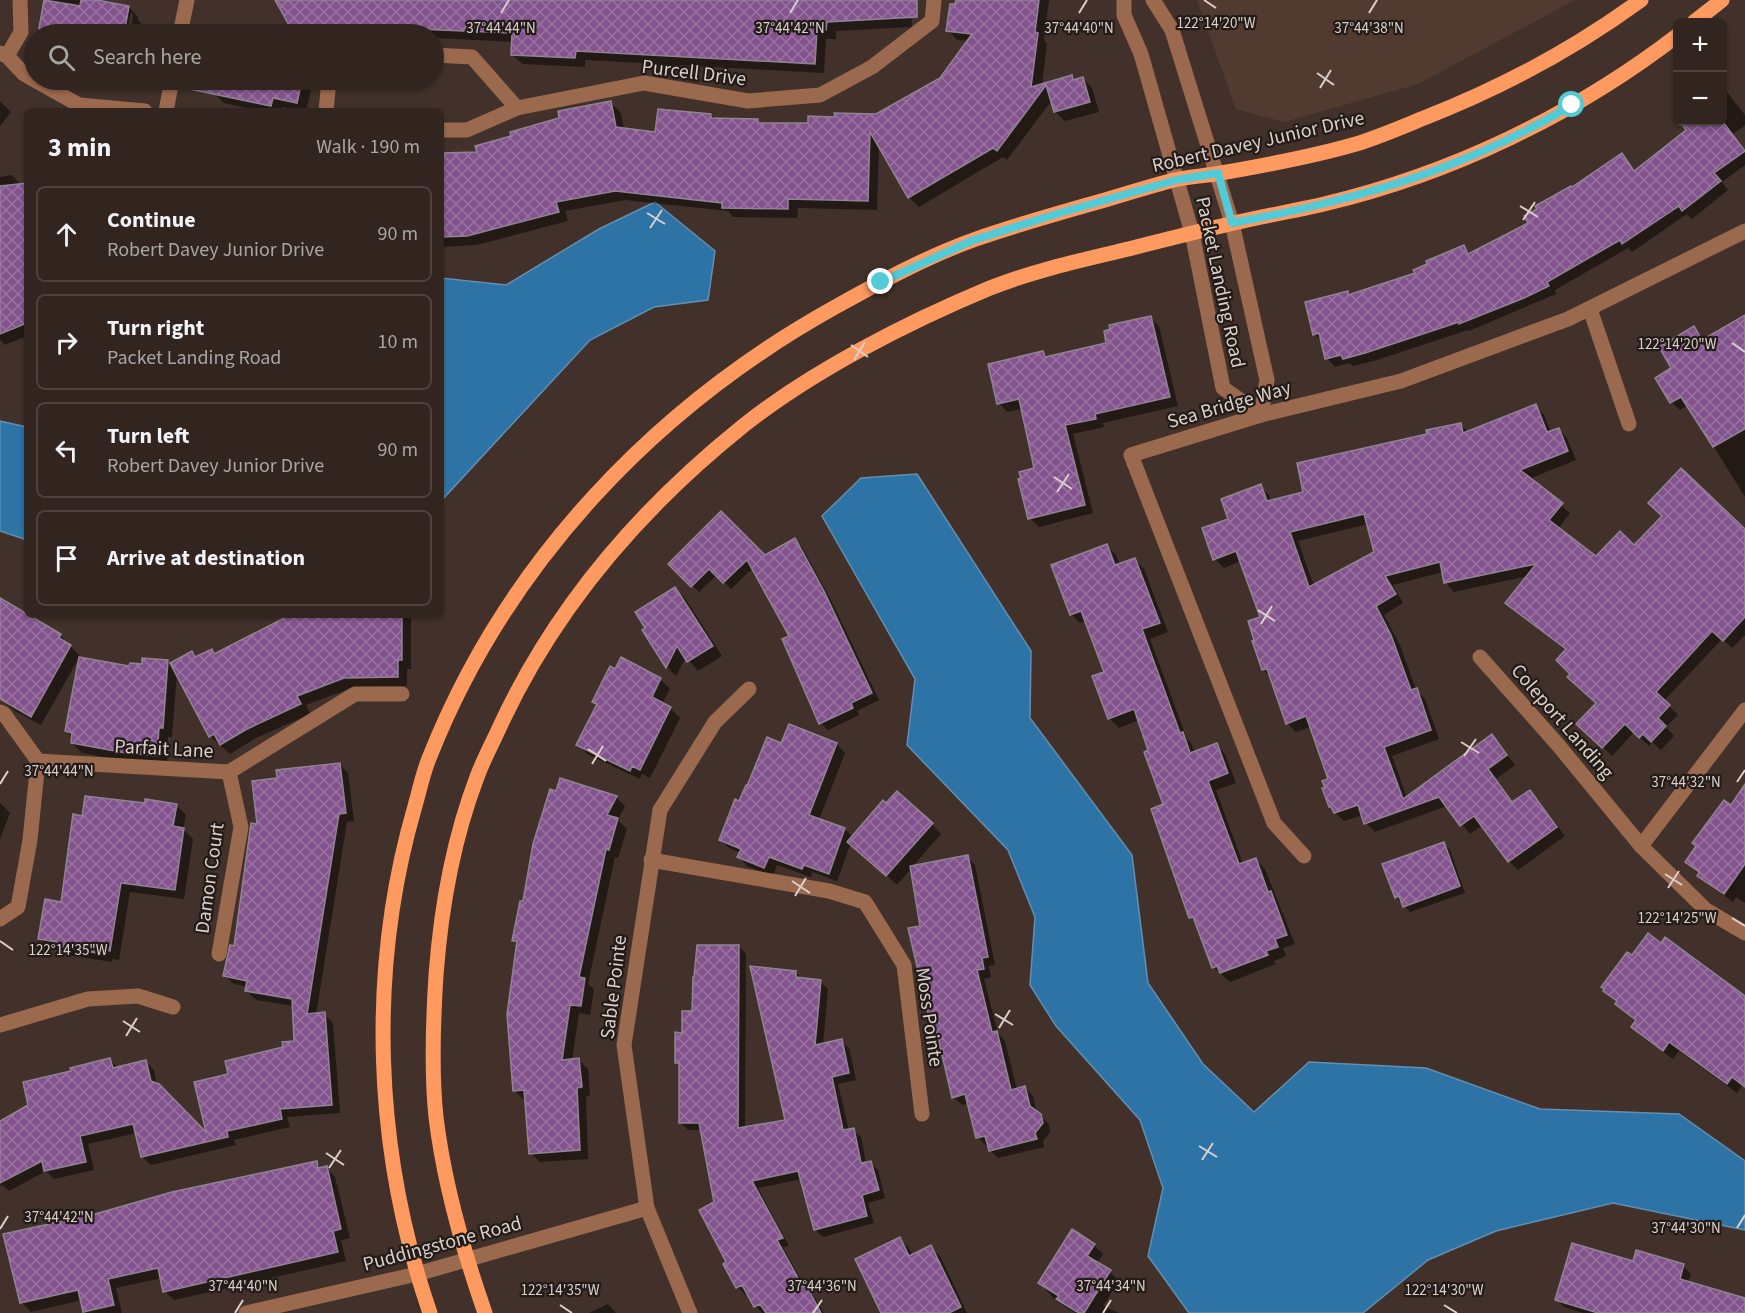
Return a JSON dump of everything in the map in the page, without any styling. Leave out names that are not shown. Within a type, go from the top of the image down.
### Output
[{"type":"main road","name":"Robert Davey Junior Drive","points":[[430,1313],[417,1274],[399,1201],[389,1135],[381,1025],[388,935],[402,849],[429,758],[470,671],[516,592],[576,515],[641,449],[713,385],[795,329],[881,282],[971,241],[1056,214],[1176,180],[1359,143],[1469,100],[1543,63],[1610,23],[1641,0]]},
{"type":"main road","points":[[1699,18],[1722,0]]},
{"type":"main road","points":[[485,1313],[466,1259],[449,1191],[436,1116],[432,1026],[438,941],[452,860],[477,776],[515,695],[558,620],[614,549],[676,486],[744,425],[821,372],[904,327],[989,288],[1045,268],[1326,203],[1408,180],[1490,147],[1568,108],[1638,66],[1673,38]]},
{"type":"street","points":[[20,0],[21,32],[4,55],[24,75]]},
{"type":"street","points":[[182,24],[187,0]]},
{"type":"street","name":"Purcell Drive","points":[[444,130],[467,130],[517,108],[644,83],[748,101],[820,95],[872,67],[932,21],[934,0]]},
{"type":"street","name":"Packet Landing Road","points":[[1124,0],[1124,15],[1141,54],[1192,233],[1223,388],[1261,415],[1267,380],[1232,223],[1173,30],[1153,0]]},
{"type":"street","points":[[444,55],[472,57],[517,108]]},
{"type":"street","points":[[49,90],[78,108]]},
{"type":"street","points":[[167,108],[170,90]]},
{"type":"street","points":[[326,108],[328,90]]},
{"type":"street","name":"Sea Bridge Way","points":[[1304,856],[1274,823],[1131,455],[1261,415],[1401,381],[1590,309],[1745,231]]},
{"type":"street","points":[[1590,309],[1629,424]]},
{"type":"street","name":"Coleport Landing","points":[[1480,657],[1559,746],[1641,846],[1706,910],[1745,933]]},
{"type":"street","name":"Sable Pointe","points":[[690,1313],[647,1208],[624,1045],[660,810],[715,722],[749,689]]},
{"type":"street","name":"Parfait Lane","points":[[38,761],[229,772],[355,694],[402,694]]},
{"type":"street","points":[[1641,846],[1745,710]]},
{"type":"street","points":[[0,712],[4,714],[38,761],[30,840],[18,907],[0,919]]},
{"type":"street","name":"Damon Court","points":[[219,954],[241,826],[229,772]]},
{"type":"street","name":"Moss Pointe","points":[[651,860],[829,891],[865,902],[904,965],[922,1114]]},
{"type":"street","points":[[0,1025],[88,999],[138,996],[173,1007]]},
{"type":"street","name":"Puddingstone Road","points":[[246,1313],[417,1274],[647,1208]]},
{"type":"shaded area","points":[[1197,0],[1575,0],[1418,84],[1284,122],[1236,109]]},
{"type":"water","points":[[655,202],[715,251],[708,300],[654,307],[590,340],[444,498],[444,278],[506,285],[599,229]]},
{"type":"water","points":[[0,421],[24,426],[24,539],[0,531]]},
{"type":"water","points":[[917,474],[1031,651],[1030,718],[1132,855],[1148,983],[1203,1064],[1254,1112],[1309,1062],[1426,1068],[1540,1109],[1679,1114],[1745,1161],[1745,1230],[1613,1203],[1496,1231],[1428,1260],[1363,1313],[1189,1313],[1148,1256],[1163,1188],[1140,1120],[1056,1026],[1030,985],[1035,917],[1008,850],[907,745],[915,679],[822,516],[861,478]]},
{"type":"building","points":[[44,0],[80,6],[81,0],[97,0],[129,6],[126,24],[40,24]]},
{"type":"building","points":[[275,0],[917,0],[917,17],[827,22],[826,30],[817,30],[815,64],[576,51],[575,58],[511,55],[512,33],[444,30],[444,24],[288,24]]},
{"type":"building","points":[[956,0],[1039,0],[1035,32],[1038,33],[1031,87],[1072,75],[1073,80],[1083,77],[1090,102],[1054,112],[1046,85],[997,151],[993,148],[908,198],[870,132],[868,201],[788,199],[788,209],[722,208],[722,203],[615,191],[556,202],[559,212],[467,236],[444,237],[444,153],[477,152],[475,146],[511,136],[510,132],[559,118],[558,111],[611,101],[616,127],[655,132],[658,109],[711,114],[711,118],[758,119],[758,123],[808,123],[808,116],[835,117],[834,113],[876,114],[940,78],[972,34],[946,31],[950,4],[955,4]]},
{"type":"building","points":[[194,90],[300,90],[297,103],[273,98],[271,106]]},
{"type":"building","points":[[1683,126],[1726,126],[1745,151],[1714,173],[1721,181],[1682,211],[1679,206],[1622,244],[1620,240],[1547,282],[1549,286],[1524,298],[1459,324],[1459,322],[1365,353],[1343,359],[1341,355],[1325,359],[1319,333],[1313,335],[1305,302],[1348,291],[1348,295],[1415,273],[1413,270],[1427,264],[1426,261],[1464,245],[1468,254],[1528,223],[1524,216],[1537,209],[1535,206],[1572,187],[1622,153],[1634,171],[1686,130]]},
{"type":"building","points":[[24,183],[24,324],[0,334],[0,186]]},
{"type":"building","points":[[1745,315],[1745,429],[1713,447],[1681,397],[1670,403],[1655,378],[1671,368],[1659,347],[1694,326],[1702,340]]},
{"type":"building","points":[[1151,316],[1170,397],[1095,414],[1096,419],[1065,425],[1085,505],[1028,519],[1018,479],[1021,478],[1019,472],[1034,468],[1019,399],[997,404],[988,364],[1043,351],[1045,357],[1106,343],[1104,331],[1110,329],[1109,325]]},
{"type":"building","points":[[1536,404],[1547,432],[1559,428],[1568,451],[1520,470],[1563,503],[1549,520],[1596,556],[1620,531],[1634,545],[1662,516],[1648,503],[1681,468],[1745,529],[1745,617],[1723,641],[1712,631],[1656,692],[1670,705],[1658,718],[1666,726],[1651,742],[1643,734],[1639,738],[1625,724],[1602,748],[1576,724],[1596,703],[1567,677],[1570,674],[1556,660],[1566,649],[1505,603],[1536,564],[1444,583],[1440,562],[1385,576],[1396,594],[1376,606],[1391,635],[1411,690],[1417,688],[1431,730],[1384,747],[1403,799],[1492,734],[1507,755],[1488,769],[1512,802],[1530,790],[1557,827],[1508,862],[1474,816],[1460,826],[1439,797],[1364,824],[1358,805],[1334,813],[1329,807],[1322,788],[1325,788],[1322,781],[1328,779],[1306,716],[1286,724],[1267,669],[1262,670],[1248,621],[1260,617],[1236,551],[1213,560],[1202,528],[1228,519],[1221,499],[1261,484],[1267,501],[1303,492],[1297,463],[1427,434],[1426,430],[1461,423],[1463,433]],"holes":[[[1364,514],[1374,552],[1309,587],[1290,532]]]},
{"type":"building","points":[[721,511],[765,555],[795,538],[824,591],[872,693],[851,703],[853,708],[819,724],[782,639],[789,636],[747,560],[723,583],[709,569],[691,587],[668,564]]},
{"type":"building","points":[[1107,544],[1115,565],[1135,558],[1160,623],[1142,629],[1180,733],[1183,732],[1190,753],[1217,743],[1228,773],[1208,781],[1239,864],[1256,858],[1287,935],[1275,939],[1278,947],[1266,951],[1268,955],[1220,973],[1217,966],[1212,968],[1193,917],[1189,918],[1151,809],[1163,804],[1144,752],[1148,750],[1134,709],[1108,719],[1092,676],[1104,672],[1081,611],[1070,615],[1051,565]]},
{"type":"building","points":[[675,587],[713,646],[687,662],[677,646],[666,668],[642,630],[645,628],[635,612]]},
{"type":"building","points":[[0,598],[24,612],[24,618],[34,618],[61,634],[59,638],[71,645],[31,717],[0,699]]},
{"type":"building","points":[[284,618],[402,618],[402,660],[398,660],[398,677],[344,678],[297,696],[301,704],[247,729],[220,745],[214,734],[209,737],[170,663],[192,651],[195,657],[212,649],[214,654]]},
{"type":"building","points":[[79,657],[129,666],[130,663],[142,664],[142,658],[168,660],[163,728],[159,728],[157,756],[71,743],[72,733],[65,731]]},
{"type":"building","points":[[621,657],[661,678],[652,697],[671,707],[640,770],[632,766],[630,771],[576,745],[597,704],[592,702],[610,666],[615,669]]},
{"type":"building","points":[[789,724],[837,743],[809,815],[845,828],[829,874],[804,865],[802,869],[769,857],[764,868],[737,857],[741,849],[719,840],[735,799],[739,801],[747,786],[767,737],[781,743]]},
{"type":"building","points":[[340,763],[346,813],[339,814],[307,1014],[325,1012],[332,1105],[280,1109],[282,1119],[227,1131],[228,1137],[141,1157],[133,1124],[80,1136],[86,1162],[44,1171],[42,1161],[0,1183],[0,1121],[28,1105],[23,1082],[71,1071],[70,1068],[110,1058],[113,1068],[146,1060],[151,1081],[159,1084],[206,1132],[194,1082],[228,1074],[225,1061],[283,1047],[282,1042],[294,1041],[292,999],[245,991],[247,981],[223,976],[230,945],[234,946],[251,823],[257,824],[252,781],[277,778],[276,770]]},
{"type":"building","points":[[560,778],[617,796],[607,815],[618,818],[609,850],[606,849],[579,977],[585,978],[581,1006],[570,1005],[562,1060],[579,1058],[582,1087],[577,1088],[580,1150],[529,1154],[524,1090],[513,1091],[507,1014],[517,941],[512,941],[520,901],[523,901],[533,844],[550,789],[556,791]]},
{"type":"building","points":[[1745,784],[1745,864],[1724,894],[1697,876],[1699,872],[1685,862],[1696,846],[1692,843],[1724,800],[1731,805]]},
{"type":"building","points":[[897,791],[933,823],[886,876],[847,842],[883,800],[886,803]]},
{"type":"building","points":[[85,796],[145,803],[145,799],[177,804],[173,826],[184,828],[175,890],[121,883],[110,951],[103,950],[102,954],[56,946],[57,942],[38,939],[45,899],[61,902],[73,814],[82,816]]},
{"type":"building","points":[[1444,842],[1460,886],[1403,907],[1399,896],[1395,898],[1382,864]]},
{"type":"building","points":[[968,855],[988,957],[982,958],[984,969],[977,970],[992,1032],[997,1031],[1011,1090],[1025,1086],[1030,1106],[1041,1114],[1043,1123],[1035,1133],[1037,1139],[989,1151],[985,1136],[976,1138],[965,1094],[952,1098],[933,1016],[929,1017],[908,928],[920,926],[910,866]]},
{"type":"building","points":[[1648,933],[1661,943],[1665,937],[1745,996],[1745,1087],[1732,1077],[1727,1084],[1669,1042],[1663,1051],[1631,1027],[1636,1020],[1615,1004],[1617,1001],[1603,991],[1601,987],[1627,952],[1632,955]]},
{"type":"building","points":[[697,945],[739,945],[738,1128],[785,1120],[750,966],[796,971],[796,977],[821,980],[815,1045],[842,1039],[849,1073],[832,1077],[843,1130],[854,1128],[861,1163],[871,1161],[879,1190],[862,1195],[867,1216],[814,1230],[798,1171],[752,1181],[783,1238],[777,1240],[803,1287],[806,1285],[821,1313],[766,1313],[760,1304],[754,1307],[742,1285],[736,1288],[723,1264],[726,1262],[699,1210],[714,1202],[699,1123],[679,1123],[679,1063],[675,1063],[675,1032],[682,1033],[682,1011],[692,1011]]},
{"type":"building","points":[[317,1161],[318,1168],[327,1166],[341,1229],[333,1231],[338,1252],[163,1292],[158,1268],[108,1279],[114,1305],[83,1312],[78,1290],[20,1303],[3,1234],[95,1214],[172,1192]]},
{"type":"building","points":[[1072,1229],[1095,1244],[1087,1256],[1111,1270],[1084,1313],[1079,1313],[1056,1299],[1059,1296],[1038,1283]]},
{"type":"building","points":[[900,1237],[909,1256],[931,1245],[961,1307],[949,1313],[881,1313],[855,1259]]},
{"type":"building","points":[[1572,1243],[1633,1261],[1636,1250],[1684,1264],[1680,1279],[1745,1298],[1745,1313],[1598,1313],[1555,1300]]},
{"type":"route","points":[[881,282],[971,241],[1176,180],[1218,173],[1232,223],[1326,203],[1408,180],[1490,147],[1572,105]]}]
